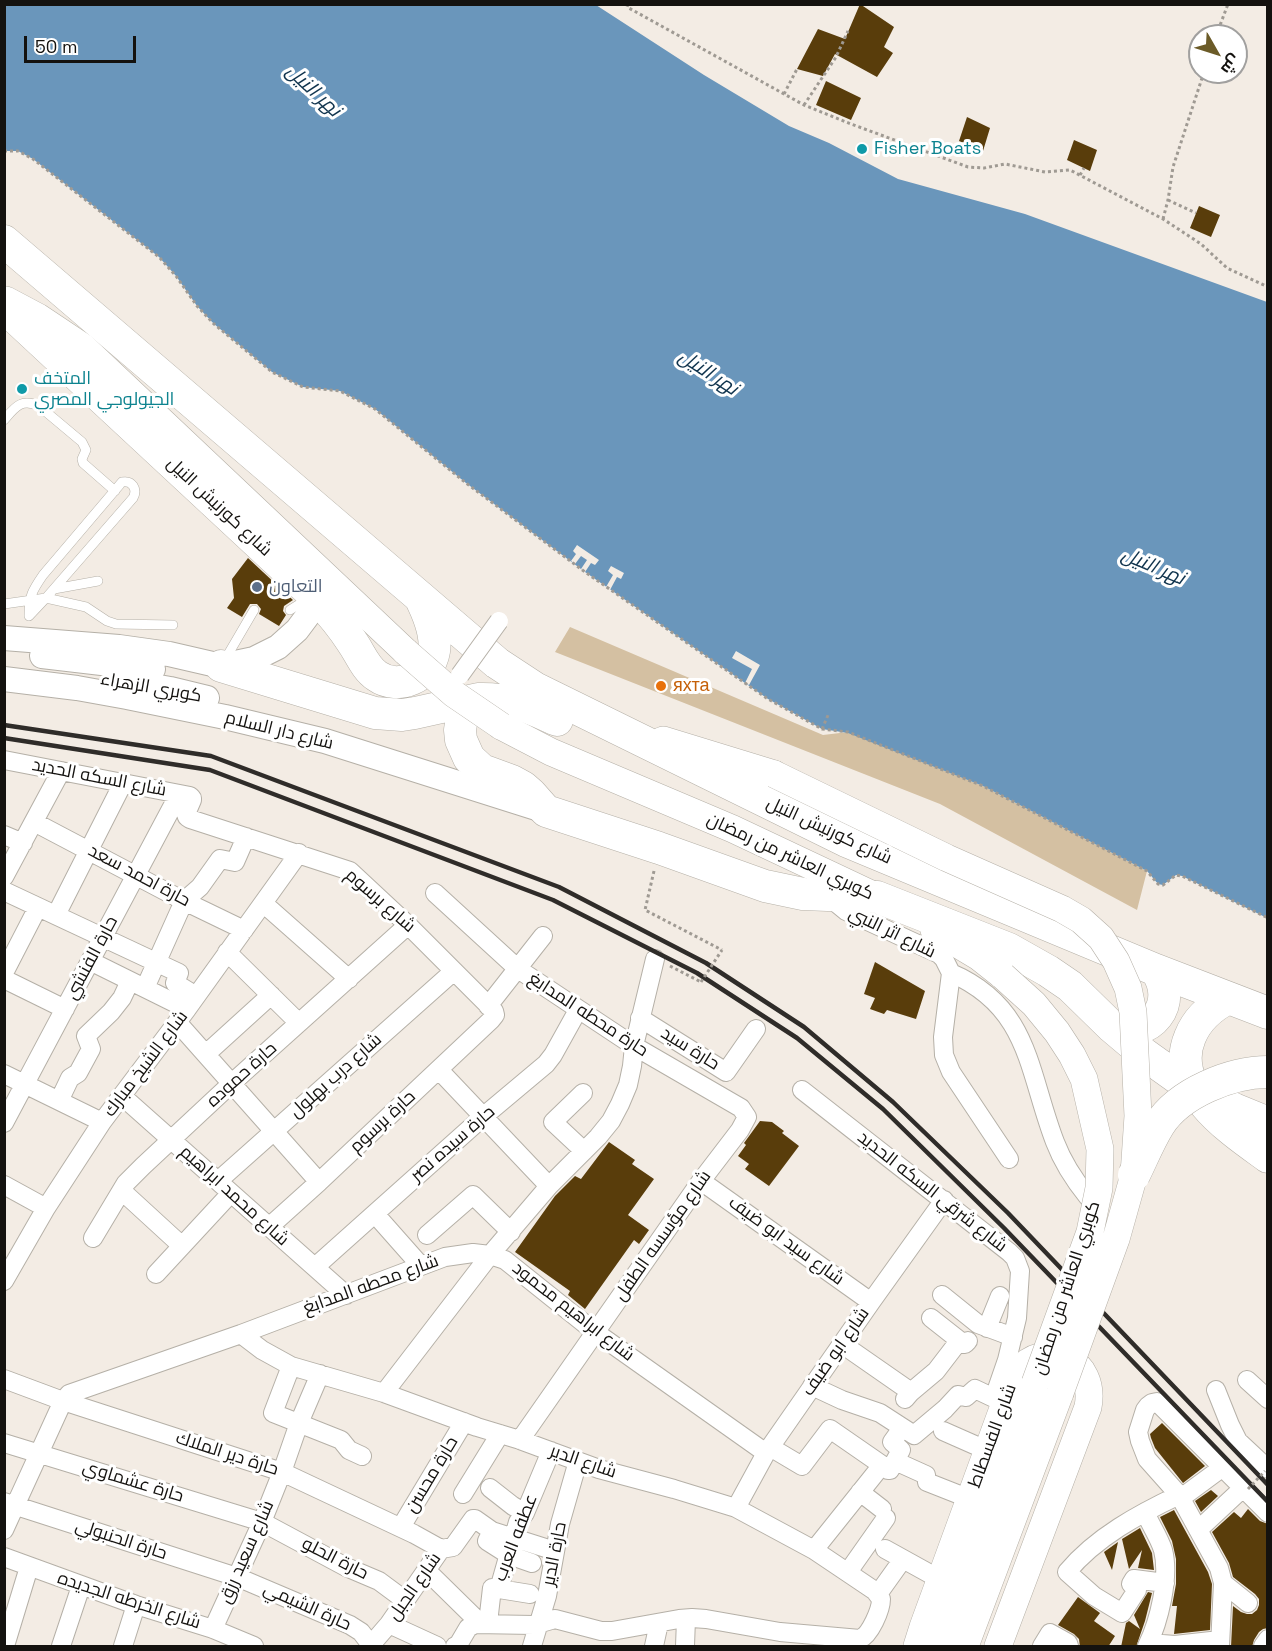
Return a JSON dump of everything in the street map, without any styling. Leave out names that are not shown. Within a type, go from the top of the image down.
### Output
[{"type":"highway","name":"شارع كورنيش النيل","points":[[4,241],[497,663],[516,676],[555,699],[846,842],[1156,970],[1268,1013]]},
{"type":"highway","name":"شارع كورنيش النيل","points":[[4,307],[307,601],[342,627],[369,669],[381,678],[395,682],[410,680],[424,671],[432,658],[433,634],[428,614],[419,595]]},
{"type":"highway","points":[[221,666],[375,713],[395,715],[415,713],[464,688]]},
{"type":"highway","points":[[464,688],[489,699],[521,704],[623,750],[650,755],[670,754]]},
{"type":"highway","points":[[464,688],[460,730],[469,758],[482,770],[523,787],[546,811],[765,886],[803,894],[877,897],[1009,949],[1070,986],[1144,1054],[1193,1089],[1268,1123]]},
{"type":"highway","points":[[1112,1027],[1137,1029],[1144,1027],[1157,1016],[1164,1001],[1165,992],[1156,970]]},
{"type":"highway","points":[[1228,998],[1203,1016],[1192,1031],[1187,1043],[1185,1061],[1193,1089],[1208,1107],[1268,1157]]},
{"type":"highway","points":[[1134,1175],[1159,1124],[1184,1100],[1230,1077],[1246,1073],[1268,1072]]},
{"type":"main road","name":"كوبري العاشر من رمضان","points":[[4,300],[38,317],[83,347],[429,674],[469,705],[501,726],[550,752],[733,829],[877,897],[979,957],[1034,1004],[1057,1032],[1084,1079],[1100,1149],[1100,1188],[1090,1232],[1035,1383],[927,1640]]},
{"type":"main road","points":[[19,633],[169,654],[221,666],[254,659],[278,647],[297,630],[308,615],[307,601]]},
{"type":"main road","name":"كوبري الزهراء","points":[[4,669],[135,682],[170,688],[259,710],[325,741]]},
{"type":"main road","name":"شارع دار السلام","points":[[4,679],[127,697],[325,741],[546,811]]},
{"type":"main road","name":"كوبري العاشر من رمضان","points":[[601,721],[774,774],[946,858],[1062,909],[1081,920],[1101,938],[1116,961],[1128,988],[1133,1012],[1138,1116],[1134,1175],[1116,1239],[965,1647]]},
{"type":"main road","name":"شارع الفسطاط","points":[[927,1640],[1016,1373],[1023,1365],[1041,1355],[1062,1356],[1072,1361],[1086,1376],[1090,1397],[1088,1407],[998,1647]]},
{"type":"street","points":[[464,688],[499,621]]},
{"type":"street","name":"شارع السكه الحديد","points":[[4,760],[186,796]]},
{"type":"street","points":[[4,877],[61,771]]},
{"type":"street","points":[[56,915],[123,783]]},
{"type":"street","name":"شارع برسوم","points":[[186,796],[187,818],[350,871],[408,925],[492,1010]]},
{"type":"street","name":"حارة الفنشي","points":[[4,1123],[136,875],[186,796]]},
{"type":"street","name":"حارة احمد سعد","points":[[34,822],[244,930]]},
{"type":"street","points":[[4,835],[23,843]]},
{"type":"street","points":[[59,1101],[70,1078],[77,1074],[91,1049],[86,1036],[138,984],[156,962],[184,901],[200,887],[220,859],[235,862],[246,837]]},
{"type":"street","name":"شارع الشيخ مبارك","points":[[4,1281],[46,1208],[102,1122],[187,1009],[298,853]]},
{"type":"street","points":[[4,891],[179,973],[175,983],[206,1054],[320,1182]]},
{"type":"street","name":"حارة محطه المدابغ","points":[[435,893],[518,969],[634,1046],[741,1108],[747,1117],[745,1122]]},
{"type":"street","name":"شارع اثر النبي","points":[[827,896],[846,911],[939,954],[951,974]]},
{"type":"street","points":[[263,903],[350,979]]},
{"type":"street","points":[[4,973],[38,907]]},
{"type":"street","name":"حارة حموده","points":[[93,1238],[126,1184],[232,1083],[408,925]]},
{"type":"street","name":"حارة برسوم","points":[[269,1227],[439,1070],[492,1010],[518,969],[543,936]]},
{"type":"street","points":[[227,952],[299,1023]]},
{"type":"street","points":[[90,961],[187,1009]]},
{"type":"street","points":[[490,1255],[549,1186],[598,1137],[621,1104],[628,1085],[640,1018],[661,961]]},
{"type":"street","name":"شارع درب بهلول","points":[[156,1274],[182,1246],[224,1187],[275,1131],[454,971]]},
{"type":"street","points":[[1009,1159],[946,1063],[943,1037],[951,974],[970,982],[987,994],[1014,1024],[1024,1047],[1055,1143],[1070,1172],[1088,1197]]},
{"type":"street","points":[[4,978],[65,1009]]},
{"type":"street","points":[[206,1054],[271,995]]},
{"type":"street","name":"حارة سيده نصر","points":[[315,1267],[550,1060],[578,1010]]},
{"type":"street","name":"حارة سيد","points":[[640,1018],[726,1072],[756,1029]]},
{"type":"street","points":[[439,1070],[549,1186]]},
{"type":"street","points":[[4,1074],[102,1122]]},
{"type":"street","name":"شارع شرقي السكه الحديد","points":[[802,1090],[1015,1258],[1020,1271],[1017,1318],[1013,1337],[923,1600],[921,1616],[927,1640]]},
{"type":"street","points":[[583,1094],[554,1122],[584,1151]]},
{"type":"street","name":"شارع محمد ابراهيم","points":[[122,1096],[346,1295]]},
{"type":"street","name":"شارع مؤسسه الطفل","points":[[520,1440],[701,1181],[745,1122]]},
{"type":"street","name":"شارع سيد ابو ضيف","points":[[701,1181],[871,1302]]},
{"type":"street","points":[[4,1185],[46,1208]]},
{"type":"street","points":[[122,1191],[182,1246]]},
{"type":"street","points":[[427,1235],[473,1195],[511,1232]]},
{"type":"street","name":"شارع ابو ضيف","points":[[736,1508],[768,1450],[944,1200]]},
{"type":"street","points":[[375,1214],[422,1266]]},
{"type":"street","name":"شارع محطه المدابغ","points":[[63,1401],[69,1394],[78,1390],[241,1334],[445,1257],[473,1253],[490,1255]]},
{"type":"street","name":"شارع ابراهيم محمود","points":[[384,1393],[490,1255],[505,1260],[595,1332],[768,1450],[802,1467],[830,1430],[888,1463]]},
{"type":"street","points":[[942,1295],[983,1326],[1013,1337]]},
{"type":"street","points":[[931,1318],[947,1338],[965,1344],[983,1326],[1000,1296]]},
{"type":"street","name":"شارع الدير","points":[[241,1334],[262,1350],[291,1366],[384,1393],[599,1469],[736,1508],[814,1550],[878,1594]]},
{"type":"street","points":[[842,1344],[908,1396],[936,1371],[947,1338]]},
{"type":"street","points":[[291,1366],[273,1412],[275,1415],[341,1440],[349,1449],[362,1456]]},
{"type":"street","name":"شارع سعيد رزق","points":[[213,1629],[262,1522],[320,1374]]},
{"type":"street","name":"حارة دير الملاك","points":[[4,1379],[63,1401],[282,1472],[400,1527],[441,1549]]},
{"type":"street","points":[[1247,1380],[1268,1399]]},
{"type":"street","points":[[812,1386],[852,1404],[880,1413],[914,1436],[958,1395],[966,1397],[975,1389],[994,1398]]},
{"type":"street","points":[[1216,1390],[1238,1441],[1266,1470]]},
{"type":"street","points":[[4,1530],[10,1504],[63,1401]]},
{"type":"street","points":[[1145,1512],[1163,1551],[1165,1583],[1148,1645],[1220,1643],[1222,1583],[1219,1568],[1180,1496],[1148,1459],[1138,1432],[1145,1410],[1152,1403],[1157,1402],[1268,1513]]},
{"type":"street","name":"حارة محسن","points":[[400,1527],[464,1422]]},
{"type":"street","points":[[814,1550],[860,1492],[901,1450],[892,1442],[902,1428]]},
{"type":"street","points":[[943,1431],[977,1446]]},
{"type":"street","points":[[463,1494],[500,1434]]},
{"type":"street","name":"حارة عشماوي","points":[[4,1443],[262,1522]]},
{"type":"street","name":"عطفه العرب","points":[[484,1623],[492,1588],[499,1588],[518,1522],[525,1513],[551,1451]]},
{"type":"street","name":"حارة الدير","points":[[532,1647],[547,1596],[560,1524],[578,1461]]},
{"type":"street","points":[[888,1463],[926,1475],[927,1482],[960,1495]]},
{"type":"street","points":[[1165,1583],[1134,1579],[1131,1584],[1137,1590],[1122,1613],[1094,1596],[1067,1572],[1079,1557],[1138,1515],[1180,1496],[1223,1467]]},
{"type":"street","points":[[490,1488],[525,1513]]},
{"type":"street","points":[[1198,1530],[1246,1489]]},
{"type":"street","points":[[848,1572],[884,1513],[860,1492]]},
{"type":"street","name":"حارة الحنبولي","points":[[10,1504],[237,1576]]},
{"type":"street","name":"شارع الجبل","points":[[370,1646],[406,1601],[441,1549],[453,1547],[474,1518],[511,1546],[555,1551]]},
{"type":"street","name":"حارة الحلو","points":[[262,1522],[346,1567],[379,1581],[406,1601]]},
{"type":"street","points":[[511,1546],[532,1563]]},
{"type":"street","points":[[885,1549],[932,1575]]},
{"type":"street","name":"شارع الخرطه الجديده","points":[[4,1557],[136,1605],[213,1629],[254,1647]]},
{"type":"street","points":[[455,1647],[468,1628],[475,1624],[540,1624],[555,1619],[601,1631],[618,1639],[659,1623],[705,1619],[778,1639],[840,1642],[860,1639],[869,1632],[881,1604],[878,1594],[903,1559]]},
{"type":"street","points":[[4,1647],[29,1567]]},
{"type":"street","points":[[426,1570],[484,1623]]},
{"type":"street","name":"حارة الشيمي","points":[[237,1576],[350,1625],[361,1632],[370,1646]]},
{"type":"street","points":[[1222,1583],[1248,1604]]},
{"type":"street","points":[[62,1647],[81,1586]]},
{"type":"street","points":[[499,1588],[530,1594]]},
{"type":"street","points":[[123,1647],[136,1605]]},
{"type":"street","points":[[685,1647],[686,1619]]},
{"type":"street","points":[[654,1647],[659,1623]]},
{"type":"street","points":[[389,1624],[437,1647]]},
{"type":"street","points":[[1042,1647],[1050,1633],[1066,1643],[1072,1624]]},
{"type":"street","points":[[1263,1647],[1268,1639]]},
{"type":"lane","points":[[4,420],[15,406],[32,402],[39,406],[82,442],[86,450],[82,459],[83,463],[115,490]]},
{"type":"lane","points":[[122,482],[134,487],[132,498],[19,633],[34,587],[43,575],[122,482]]},
{"type":"lane","points":[[54,590],[98,581]]},
{"type":"lane","points":[[4,604],[46,598],[86,607],[107,621],[116,624],[173,625]]},
{"type":"lane","points":[[221,666],[254,610]]},
{"type":"path","points":[[628,4],[627,7],[804,105],[851,124],[968,167],[984,168],[1005,164],[1045,172],[1070,170],[1163,219],[1201,244],[1227,268],[1268,287]]},
{"type":"path","points":[[1220,24],[1228,4]]},
{"type":"path","points":[[804,105],[836,57],[849,31]]},
{"type":"path","points":[[784,94],[797,69]]},
{"type":"path","points":[[1163,219],[1173,167],[1200,84]]},
{"type":"path","points":[[4,151],[18,152],[33,159],[159,257],[214,324],[272,372],[303,387],[340,391],[375,409],[466,483],[622,599],[768,699],[822,729],[848,732],[983,786],[1147,871],[1158,884],[1163,885],[1176,875],[1182,876],[1268,918]]},
{"type":"path","points":[[1080,175],[1084,168]]},
{"type":"path","points":[[1168,201],[1196,213]]},
{"type":"path","points":[[822,729],[829,713]]},
{"type":"path","points":[[659,848],[645,910],[722,950],[701,982],[661,961]]},
{"type":"path","points":[[1246,1489],[1266,1470]]},
{"type":"shaded area","points":[[570,627],[823,735],[848,732],[983,786],[1147,871],[1137,910],[940,804],[555,652]]},
{"type":"water","name":"نهر النيل","points":[[5,5],[596,5],[704,75],[789,126],[829,143],[898,179],[1025,214],[1267,302],[1267,918],[1182,876],[1176,875],[1163,885],[1158,884],[1147,871],[983,786],[848,733],[822,729],[768,699],[585,572],[466,483],[375,409],[340,391],[303,387],[272,372],[214,324],[159,257],[33,159],[18,151],[5,151]]},
{"type":"pier","points":[[577,545],[599,560],[595,565],[591,563],[585,572],[581,569],[587,560],[581,556],[575,564],[571,561],[576,554],[573,551]]},
{"type":"pier","points":[[611,566],[624,573],[621,579],[617,577],[610,590],[606,587],[613,575],[608,571]]},
{"type":"pier","points":[[736,651],[760,665],[749,685],[745,683],[752,669],[732,658]]},
{"type":"building","points":[[860,4],[894,27],[884,47],[893,53],[877,77],[835,54],[823,76],[797,69],[818,29],[845,39]]},
{"type":"building","points":[[826,81],[861,98],[851,120],[816,105]]},
{"type":"building","points":[[967,117],[990,128],[983,151],[959,141]]},
{"type":"building","points":[[1074,140],[1097,150],[1090,171],[1067,160]]},
{"type":"building","points":[[1199,206],[1220,215],[1211,237],[1190,228]]},
{"type":"building","points":[[248,558],[293,600],[284,606],[283,611],[286,615],[279,626],[259,614],[261,609],[257,604],[250,604],[242,617],[227,608],[234,598],[232,579]]},
{"type":"building","points":[[875,962],[925,991],[916,1019],[887,1010],[884,1014],[870,1009],[875,998],[864,994]]},
{"type":"building","points":[[760,1121],[772,1122],[799,1146],[769,1186],[745,1169],[749,1164],[738,1156],[746,1145],[744,1143]]},
{"type":"building","points":[[609,1142],[635,1160],[632,1164],[654,1179],[628,1215],[649,1230],[639,1244],[634,1240],[585,1309],[568,1295],[570,1291],[515,1252],[555,1196],[575,1176],[581,1179]]},
{"type":"building","points":[[1162,1423],[1205,1466],[1183,1483],[1155,1448],[1151,1438],[1150,1434]]},
{"type":"building","points":[[1211,1490],[1218,1496],[1201,1512],[1195,1501]]},
{"type":"building","points":[[1248,1509],[1260,1521],[1268,1524],[1268,1628],[1259,1632],[1252,1647],[1231,1647],[1233,1606],[1241,1612],[1252,1614],[1257,1610],[1259,1599],[1233,1577],[1229,1563],[1212,1532],[1234,1512],[1241,1518]]},
{"type":"building","points":[[1174,1510],[1208,1572],[1212,1584],[1210,1630],[1174,1634],[1177,1606],[1172,1606],[1176,1584],[1176,1559],[1172,1541],[1160,1517]]},
{"type":"building","points":[[1140,1528],[1152,1553],[1154,1570],[1138,1568],[1142,1550],[1129,1569],[1122,1539]]},
{"type":"building","points":[[1118,1542],[1112,1570],[1104,1552]]},
{"type":"building","points":[[1148,1592],[1152,1593],[1136,1647],[1121,1647],[1126,1623],[1129,1621],[1140,1629],[1134,1615]]},
{"type":"building","points":[[1078,1597],[1100,1613],[1094,1621],[1115,1636],[1108,1647],[1080,1647],[1079,1639],[1074,1634],[1058,1625]]},
{"type":"railway","points":[[4,725],[211,756],[559,887],[706,963],[804,1027],[893,1102],[1008,1213],[1268,1485]]},
{"type":"railway","points":[[4,738],[210,770],[553,900],[697,973],[797,1038],[883,1109],[1004,1228],[1268,1502]]},
{"type":"place","name":"Fisher Boats","points":[[862,149]]},
{"type":"place","name":"المتخف الجيولوجي المصري","points":[[22,389]]},
{"type":"place","name":"التعاون","points":[[257,587]]},
{"type":"place","name":"яхта","points":[[661,686]]}]
